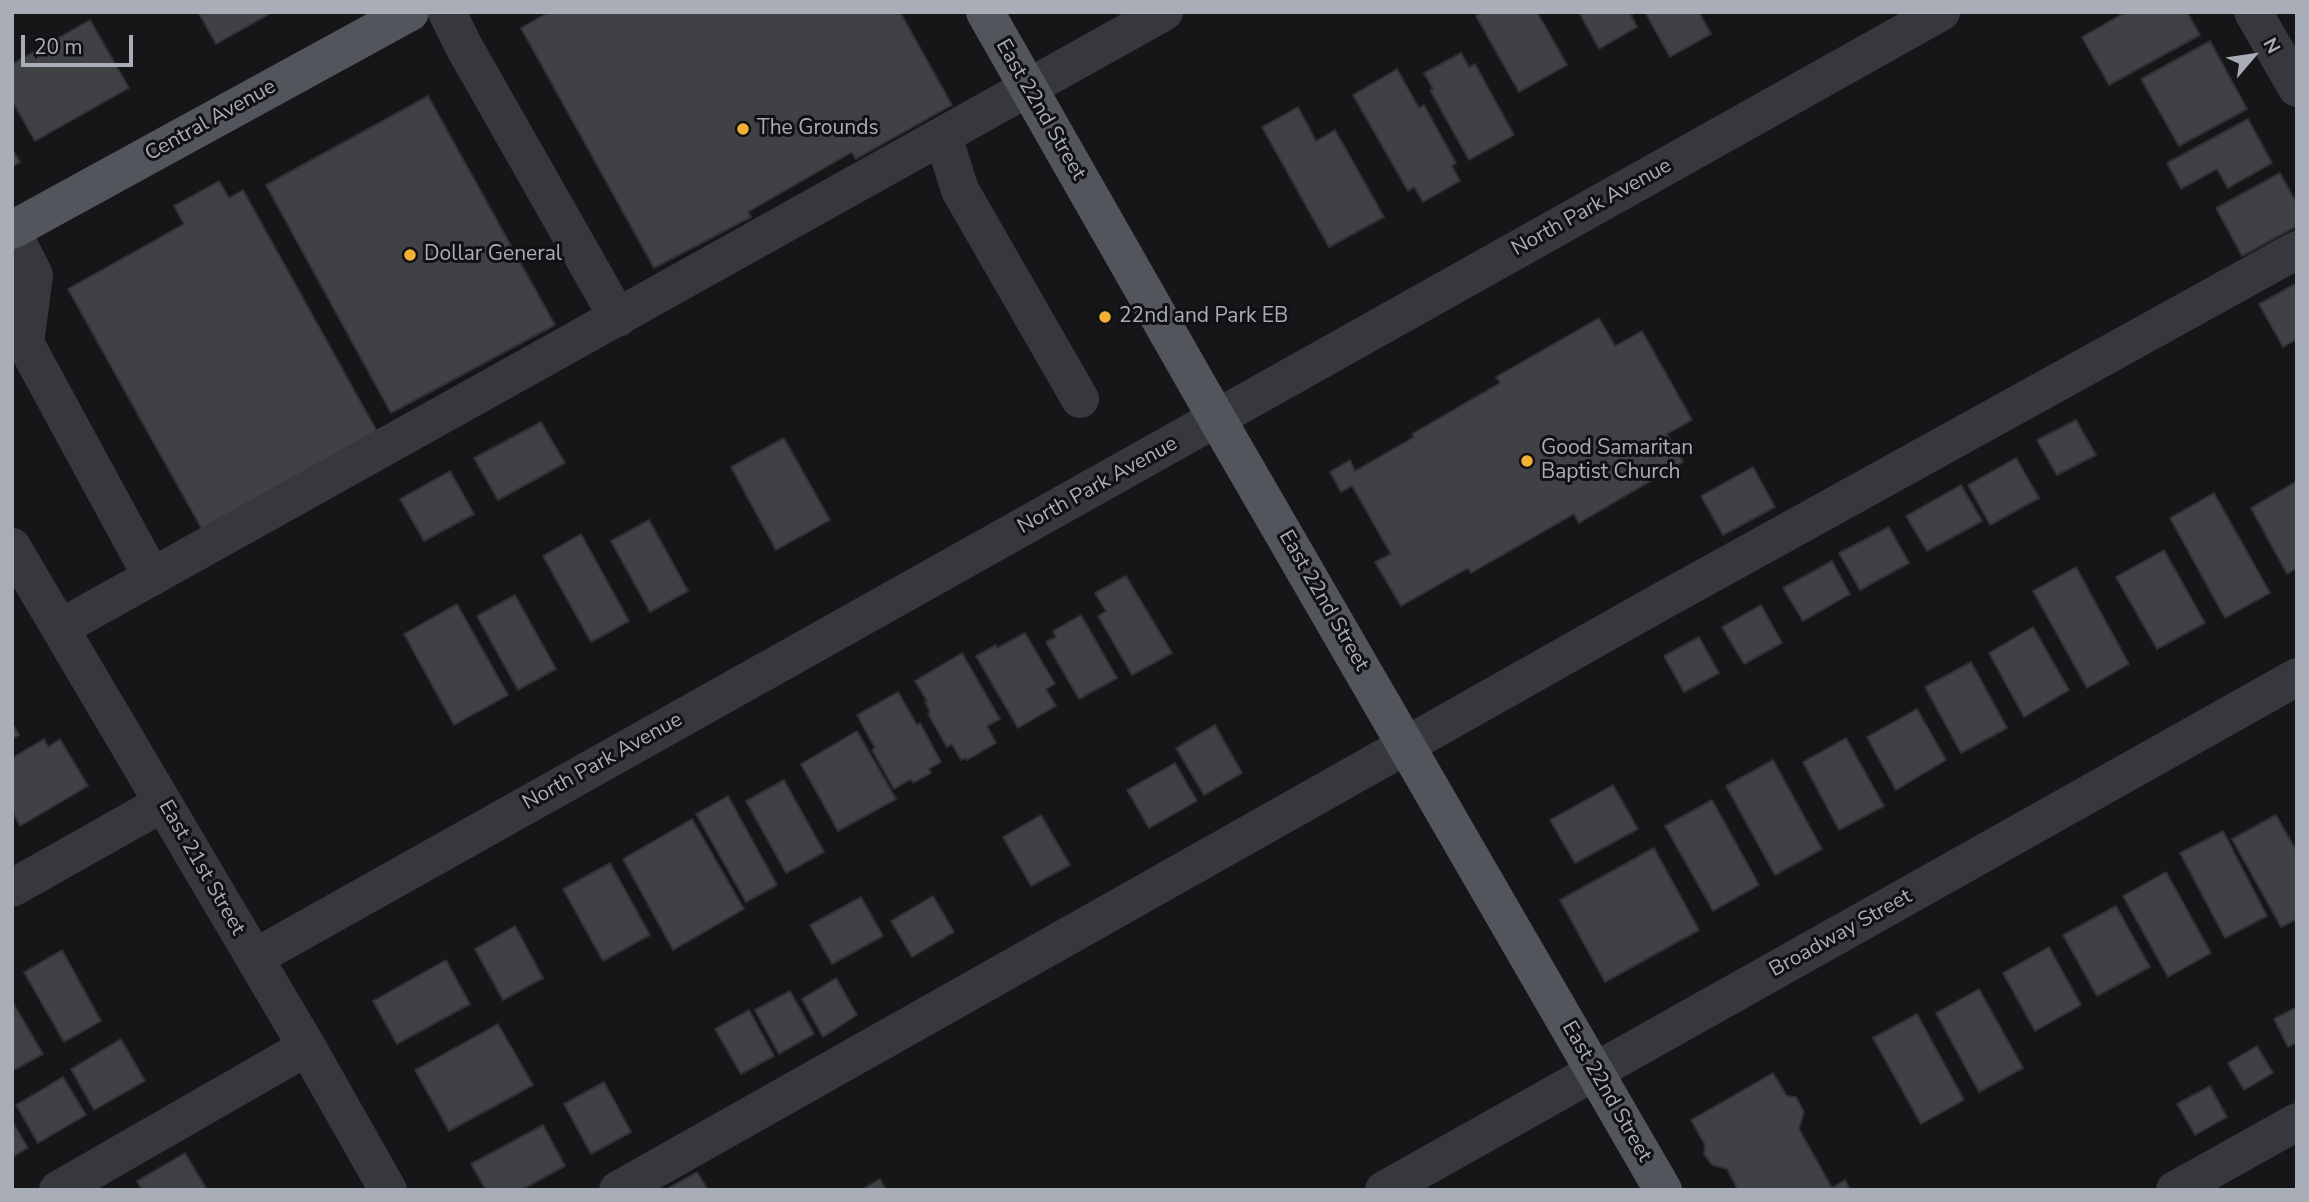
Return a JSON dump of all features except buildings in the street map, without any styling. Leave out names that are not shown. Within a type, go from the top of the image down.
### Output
[{"type":"main road","name":"Central Avenue","points":[[12,231],[410,12]]},
{"type":"main road","name":"East 22nd Street","points":[[985,12],[1662,1190]]},
{"type":"street","points":[[447,12],[463,45],[618,318]]},
{"type":"street","points":[[60,628],[1164,12]]},
{"type":"street","name":"North Park Avenue","points":[[254,958],[1941,12]]},
{"type":"street","points":[[2253,12],[2297,88]]},
{"type":"street","points":[[943,136],[960,190],[1080,399]]},
{"type":"street","points":[[12,231],[34,275],[25,343],[152,576]]},
{"type":"street","points":[[618,1190],[1686,588],[2297,250]]},
{"type":"street","name":"East 21st Street","points":[[13,551],[307,1047],[388,1190]]},
{"type":"street","name":"Broadway Street","points":[[1384,1190],[2297,677]]},
{"type":"street","points":[[12,888],[163,803]]},
{"type":"street","points":[[58,1190],[307,1047]]},
{"type":"street","points":[[2175,1190],[2297,1122]]},
{"type":"place","name":"The Grounds","points":[[743,129]]},
{"type":"place","name":"Dollar General","points":[[410,255]]},
{"type":"place","name":"22nd and Park EB","points":[[1105,317]]},
{"type":"place","name":"Good Samaritan Baptist Church","points":[[1527,461]]}]
